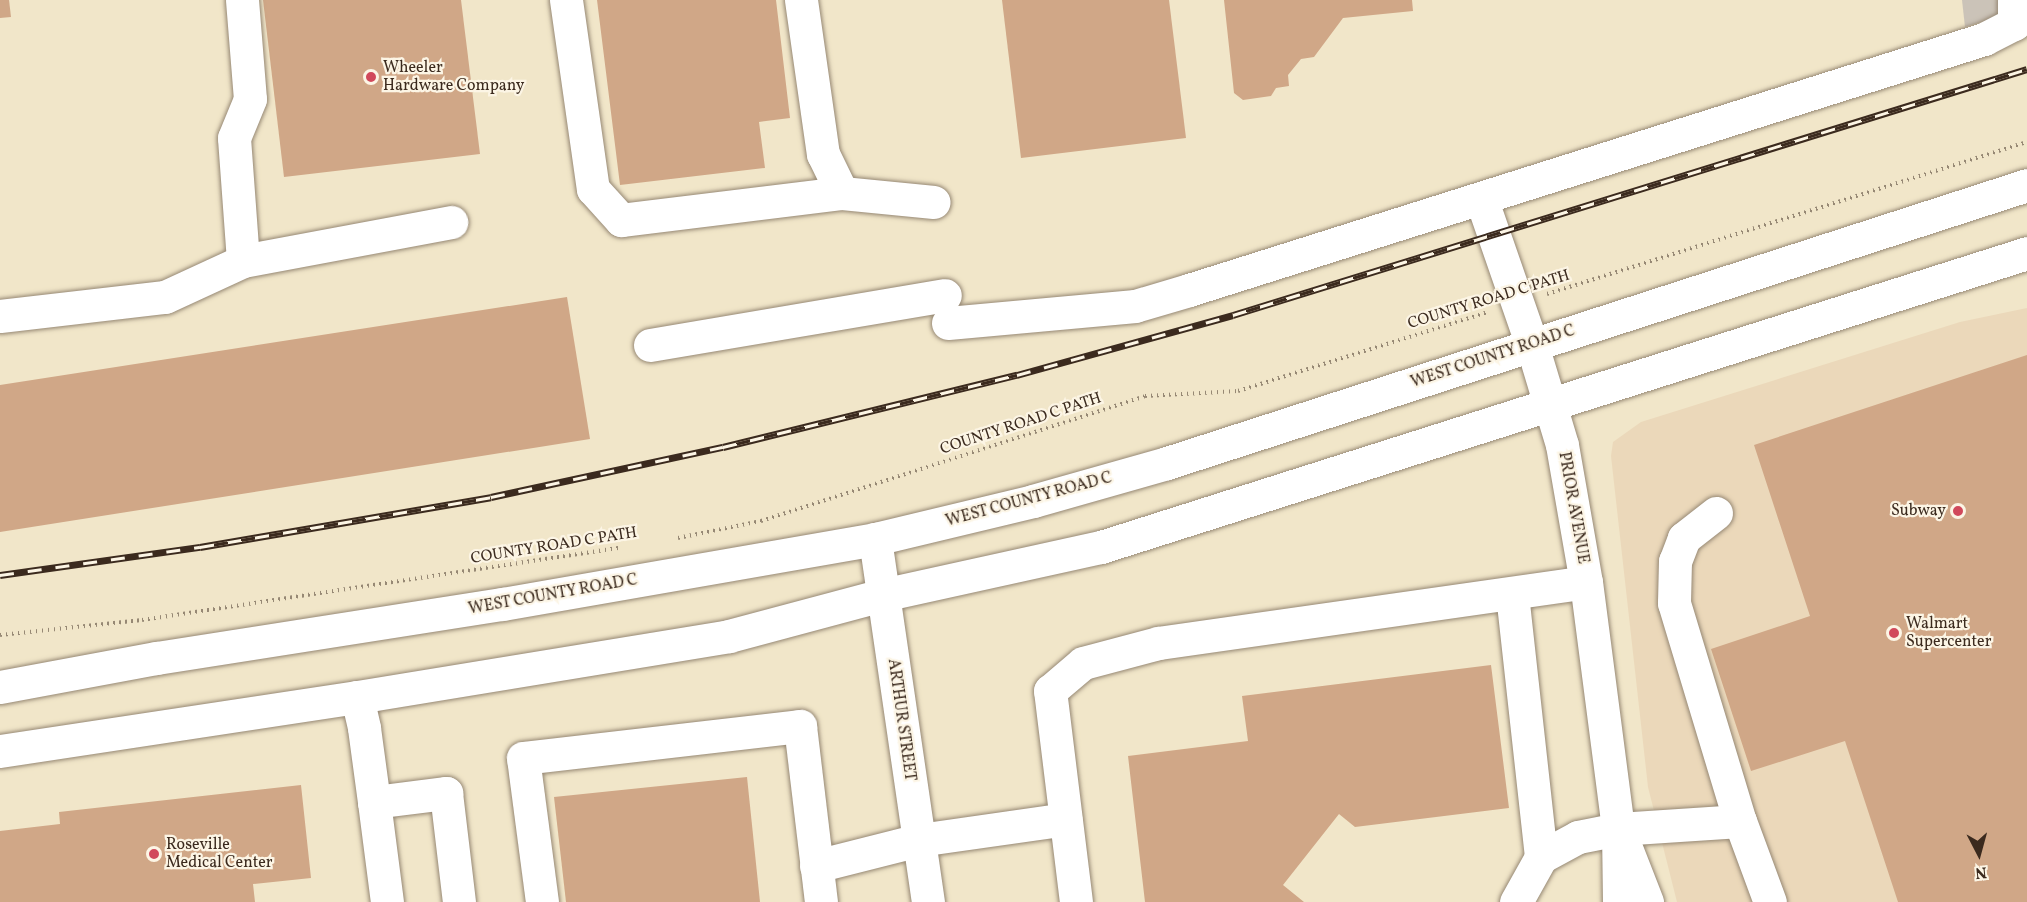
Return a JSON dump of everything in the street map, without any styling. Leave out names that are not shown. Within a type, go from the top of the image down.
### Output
[{"type":"main road","points":[[242,0],[250,99],[234,138],[243,261]]},
{"type":"main road","points":[[566,0],[593,189],[621,220],[843,193],[934,202]]},
{"type":"main road","points":[[801,0],[823,154],[843,193]]},
{"type":"main road","points":[[650,345],[946,309],[1135,306],[1984,39],[2013,24],[2014,0]]},
{"type":"main road","name":"WEST COUNTY ROAD C","points":[[0,687],[157,658],[503,604],[875,538],[1033,501],[1167,462],[2027,185]]},
{"type":"main road","name":"PRIOR AVENUE","points":[[1481,198],[1532,345],[1562,445],[1586,582],[1618,830],[1619,902]]},
{"type":"main road","points":[[0,316],[165,297],[243,261],[452,222]]},
{"type":"main road","points":[[0,751],[357,697],[729,636],[882,595],[1101,547],[2027,253]]},
{"type":"main road","points":[[1716,513],[1684,538],[1675,561],[1674,603],[1740,821],[1770,902]]},
{"type":"main road","name":"ARTHUR STREET","points":[[875,538],[928,902]]},
{"type":"main road","points":[[1076,902],[1050,692],[1083,663],[1158,643],[1586,582]]},
{"type":"main road","points":[[1512,594],[1541,857]]},
{"type":"main road","points":[[357,697],[364,728],[387,902]]},
{"type":"main road","points":[[542,902],[523,758],[800,726],[820,902]]},
{"type":"main road","points":[[374,802],[446,794],[459,902]]},
{"type":"main road","points":[[816,866],[919,840],[1066,819]]},
{"type":"main road","points":[[1516,902],[1541,857],[1578,837],[1618,830],[1740,821]]},
{"type":"main road","name":"PRIOR AVENUE","points":[[1618,830],[1647,902]]},
{"type":"path","name":"COUNTY ROAD C PATH","points":[[672,539],[761,521],[1145,396],[1238,391],[2027,142]]},
{"type":"path","name":"COUNTY ROAD C PATH","points":[[0,635],[142,620],[626,547]]},
{"type":"shaded area","points":[[1962,0],[2027,0],[2027,8],[1965,27]]},
{"type":"shaded area","points":[[2027,308],[2027,902],[1677,902],[1648,787],[1611,456],[1613,442],[1641,422],[1960,322]]},
{"type":"building","points":[[0,0],[9,0],[11,17],[0,18]]},
{"type":"building","name":"Wheeler Hardware Company","points":[[263,0],[461,0],[480,154],[284,177]]},
{"type":"building","points":[[597,0],[776,0],[790,118],[759,122],[765,168],[620,185]]},
{"type":"building","points":[[1002,0],[1169,0],[1186,138],[1021,158]]},
{"type":"building","points":[[1224,0],[1412,0],[1413,11],[1343,18],[1314,57],[1301,59],[1288,75],[1289,86],[1276,88],[1271,96],[1243,100],[1234,93]]},
{"type":"building","points":[[567,297],[590,439],[0,532],[0,385]]},
{"type":"building","name":"Walmart Supercenter","points":[[2027,355],[2027,902],[1898,902],[1845,741],[1751,771],[1711,649],[1810,616],[1754,445]]},
{"type":"building","points":[[1491,665],[1509,808],[1355,827],[1339,814],[1283,885],[1304,902],[1145,902],[1128,756],[1248,741],[1242,696]]},
{"type":"building","points":[[747,777],[760,902],[566,902],[554,797]]},
{"type":"building","name":"Roseville Medical Center","points":[[301,785],[311,878],[253,884],[255,902],[0,902],[0,831],[60,824],[59,812]]},
{"type":"railway","points":[[0,575],[200,547],[491,497],[723,447],[1017,375],[1233,315],[2027,69]]},
{"type":"place","name":"Wheeler Hardware Company","points":[[371,77]]},
{"type":"place","name":"Subway","points":[[1958,511]]},
{"type":"place","name":"Walmart Supercenter","points":[[1894,633]]},
{"type":"place","name":"Roseville Medical Center","points":[[154,854]]}]
